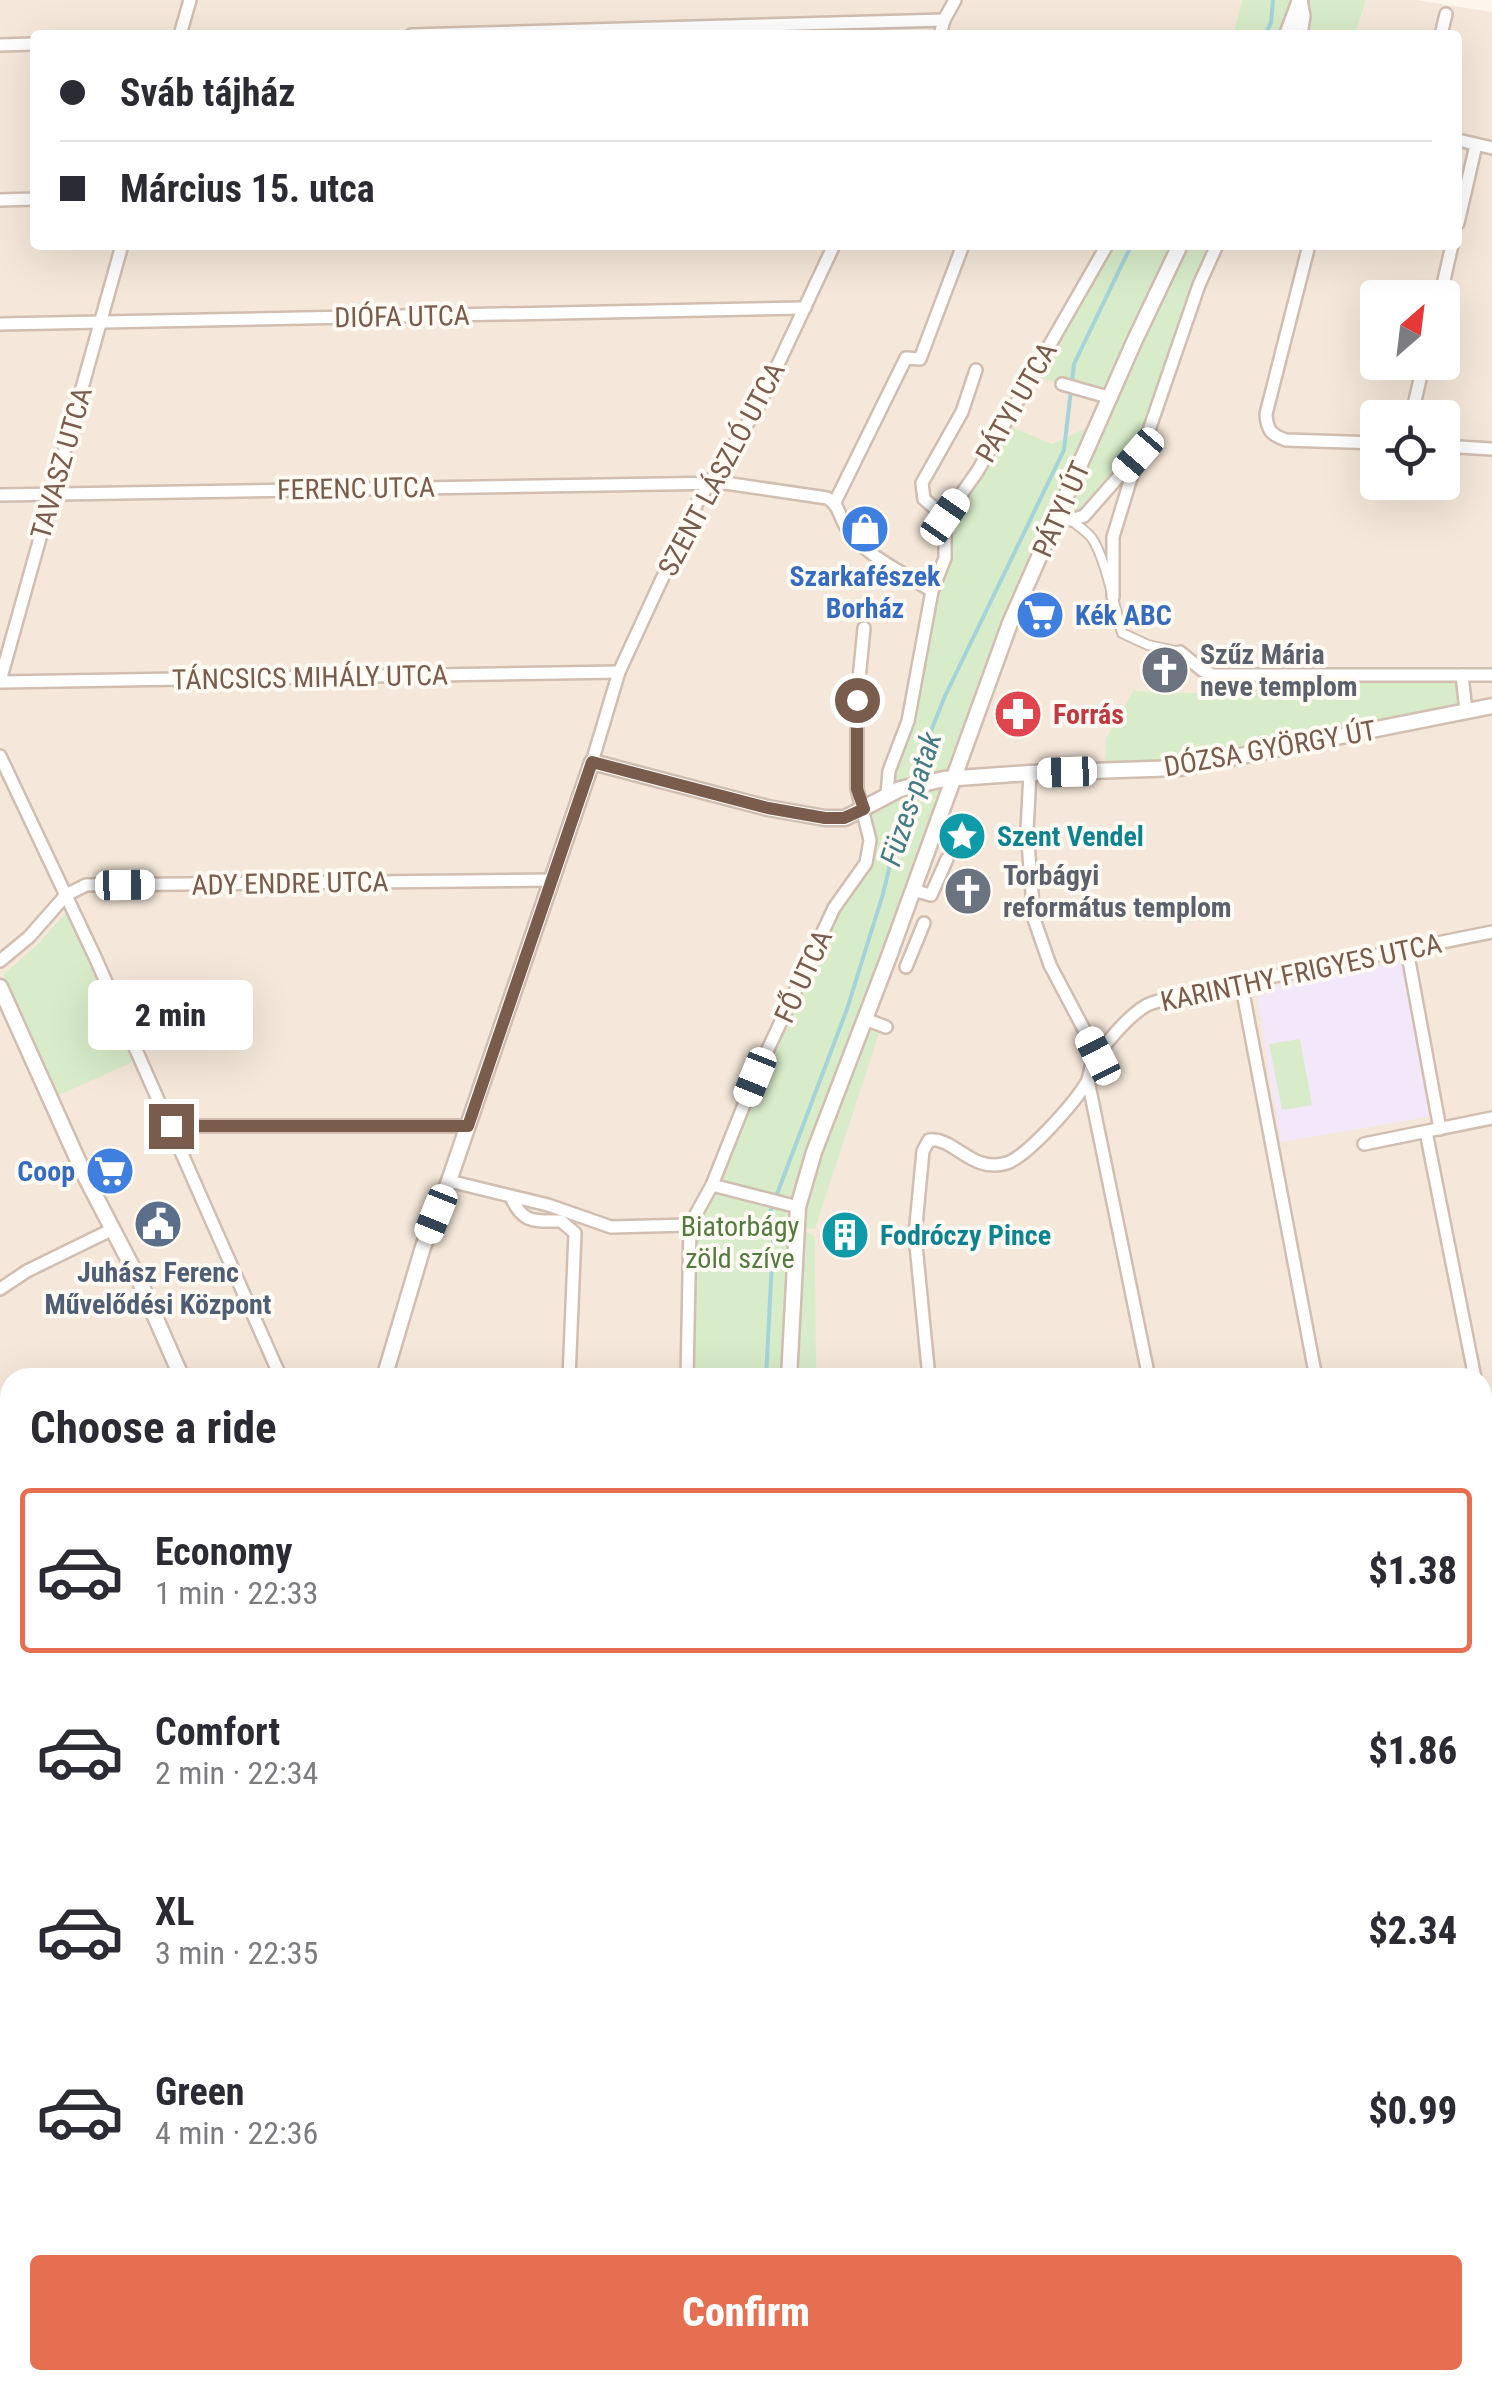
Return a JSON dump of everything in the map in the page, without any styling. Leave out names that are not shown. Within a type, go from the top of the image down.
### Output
[{"type":"street","points":[[181,30],[190,0]]},
{"type":"street","points":[[941,30],[954,0]]},
{"type":"street","points":[[1288,30],[1300,0]]},
{"type":"street","points":[[1300,0],[1304,16],[1302,30]]},
{"type":"street","points":[[1442,30],[1446,14]]},
{"type":"street","points":[[589,30],[944,20]]},
{"type":"street","points":[[0,45],[30,44]]},
{"type":"street","points":[[1462,141],[1492,148]]},
{"type":"street","points":[[1462,206],[1476,145]]},
{"type":"street","points":[[0,200],[30,199]]},
{"type":"street","name":"TAVASZ UTCA","points":[[0,682],[121,250]]},
{"type":"street","name":"SZENT LÁSZLÓ UTCA","points":[[387,1368],[423,1246],[450,1181],[620,672],[698,503],[758,407],[832,250]]},
{"type":"street","points":[[932,590],[874,554],[848,530],[835,502],[906,358],[920,359],[960,250]]},
{"type":"street","name":"PÁTYI UTCA","points":[[945,517],[977,472],[1105,250]]},
{"type":"street","name":"PÁTYI ÚT","points":[[953,778],[1010,623],[1065,517],[1111,398],[1178,250]]},
{"type":"street","points":[[1113,597],[1113,537],[1138,455],[1215,250]]},
{"type":"street","points":[[1308,250],[1266,414],[1267,428],[1274,436],[1286,440],[1360,442]]},
{"type":"street","points":[[1444,280],[1451,250]]},
{"type":"street","name":"DIÓFA UTCA","points":[[0,324],[804,308]]},
{"type":"street","points":[[592,762],[768,808],[825,818],[844,818],[894,791],[889,770],[908,721],[932,590],[946,558],[945,517],[924,499],[922,482],[962,412],[976,370]]},
{"type":"street","points":[[1062,384],[1111,398]]},
{"type":"street","points":[[1460,447],[1492,448]]},
{"type":"street","points":[[1065,517],[1084,516],[1138,455]]},
{"type":"street","name":"FERENC UTCA","points":[[0,495],[712,483],[808,494],[835,502]]},
{"type":"street","points":[[1065,517],[1091,537],[1122,633],[1148,645],[1180,652]]},
{"type":"street","name":"FŐ UTCA","points":[[687,1368],[690,1225],[712,1185],[755,1077],[834,908],[866,863],[870,840],[857,789],[857,700],[864,628]]},
{"type":"street","name":"DÓZSA GYÖRGY ÚT","points":[[1180,652],[1212,675],[1492,674]]},
{"type":"street","name":"TÁNCSICS MIHÁLY UTCA","points":[[0,682],[620,672]]},
{"type":"street","points":[[1462,675],[1466,711]]},
{"type":"street","name":"DÓZSA GYÖRGY ÚT","points":[[894,791],[953,778],[1180,768],[1492,706]]},
{"type":"street","points":[[0,756],[147,1072],[277,1368]]},
{"type":"street","points":[[1030,773],[1028,830],[1034,919],[1050,964],[1098,1056]]},
{"type":"street","points":[[789,1368],[791,1205],[953,778]]},
{"type":"street","points":[[912,890],[931,896],[947,859]]},
{"type":"street","name":"ADY ENDRE UTCA","points":[[66,894],[86,886],[551,880]]},
{"type":"street","points":[[0,961],[29,937],[66,894]]},
{"type":"street","points":[[906,968],[924,923]]},
{"type":"street","name":"KARINTHY FRIGYES UTCA","points":[[928,1368],[916,1234],[925,1145],[929,1140],[936,1139],[984,1164],[1006,1163],[1024,1154],[1088,1080],[1098,1056],[1131,1016],[1150,1004],[1492,932]]},
{"type":"street","points":[[1407,950],[1440,1128]]},
{"type":"street","points":[[1240,982],[1314,1368]]},
{"type":"street","points":[[0,986],[5,1014],[139,1280],[178,1368]]},
{"type":"street","points":[[864,1019],[886,1027]]},
{"type":"street","points":[[1088,1080],[1148,1368]]},
{"type":"street","points":[[1364,1144],[1492,1118]]},
{"type":"street","points":[[171,1126],[468,1126]]},
{"type":"street","points":[[1426,1132],[1473,1368]]},
{"type":"street","points":[[450,1181],[548,1205],[611,1227],[690,1225]]},
{"type":"street","points":[[712,1185],[791,1205]]},
{"type":"street","points":[[512,1196],[518,1212],[532,1222],[561,1221],[574,1233],[569,1368]]},
{"type":"street","points":[[0,1289],[112,1228]]},
{"type":"shaded area","points":[[0,0],[1242,0],[1234,30],[30,30],[30,250],[1462,250],[1462,30],[1357,30],[1366,0],[1416,0],[1492,12],[1492,1368],[785,1368],[791,1215],[866,863],[690,1368],[0,1368]],"holes":[[[1291,676],[1329,738],[1106,738],[1133,691],[1195,693],[1291,688]]]},
{"type":"shaded area","points":[[1405,961],[1433,1116],[1281,1142],[1256,989]]},
{"type":"green space","points":[[1242,0],[1366,0],[1357,30],[1234,30]]},
{"type":"green space","points":[[1104,250],[1215,250],[1147,436],[1084,516],[1058,514],[1110,399],[1031,375]]},
{"type":"green space","name":"Biatorbágy zöld szíve","points":[[1009,426],[1052,444],[1088,427],[945,778],[953,778],[807,1153],[786,1368],[687,1368],[690,1225],[835,908],[866,863],[863,809],[928,780],[888,784],[952,520]]},
{"type":"green space","points":[[1291,675],[1462,675],[1466,711],[1180,768],[1105,771],[1106,738],[1133,691],[1195,693],[1291,688]]},
{"type":"green space","points":[[67,912],[135,1061],[57,1096],[3,975]]},
{"type":"green space","points":[[866,1025],[880,1030],[815,1229],[801,1228],[815,1237],[816,1368],[794,1368],[796,1227],[831,1108]]},
{"type":"green space","points":[[1300,1039],[1312,1105],[1282,1110],[1269,1044]]},
{"type":"waterway","name":"Füzes-patak","points":[[1268,30],[1273,0]]},
{"type":"waterway","name":"Füzes-patak","points":[[911,781],[945,696],[1064,450],[1074,364],[1129,250]]},
{"type":"waterway","name":"Füzes-patak","points":[[767,1368],[771,1210],[847,1009],[883,894],[908,790]]},
{"type":"place","name":"Szarkafészek Borház","points":[[865,529]]},
{"type":"place","name":"Kék ABC","points":[[1040,615]]},
{"type":"place","name":"Szűz Mária neve templom","points":[[1165,670]]},
{"type":"place","name":"Forrás","points":[[1018,714]]},
{"type":"place","name":"Szent Vendel","points":[[962,836]]},
{"type":"place","name":"Torbágyi református templom","points":[[968,891]]},
{"type":"place","name":"Coop","points":[[110,1171]]},
{"type":"place","name":"Juhász Ferenc Művelődési Központ","points":[[158,1224]]},
{"type":"place","name":"Fodróczy Pince","points":[[845,1235]]},
{"type":"route","points":[[171,1126],[468,1126],[592,762],[768,808],[844,818],[864,809],[857,789],[857,700]]}]
